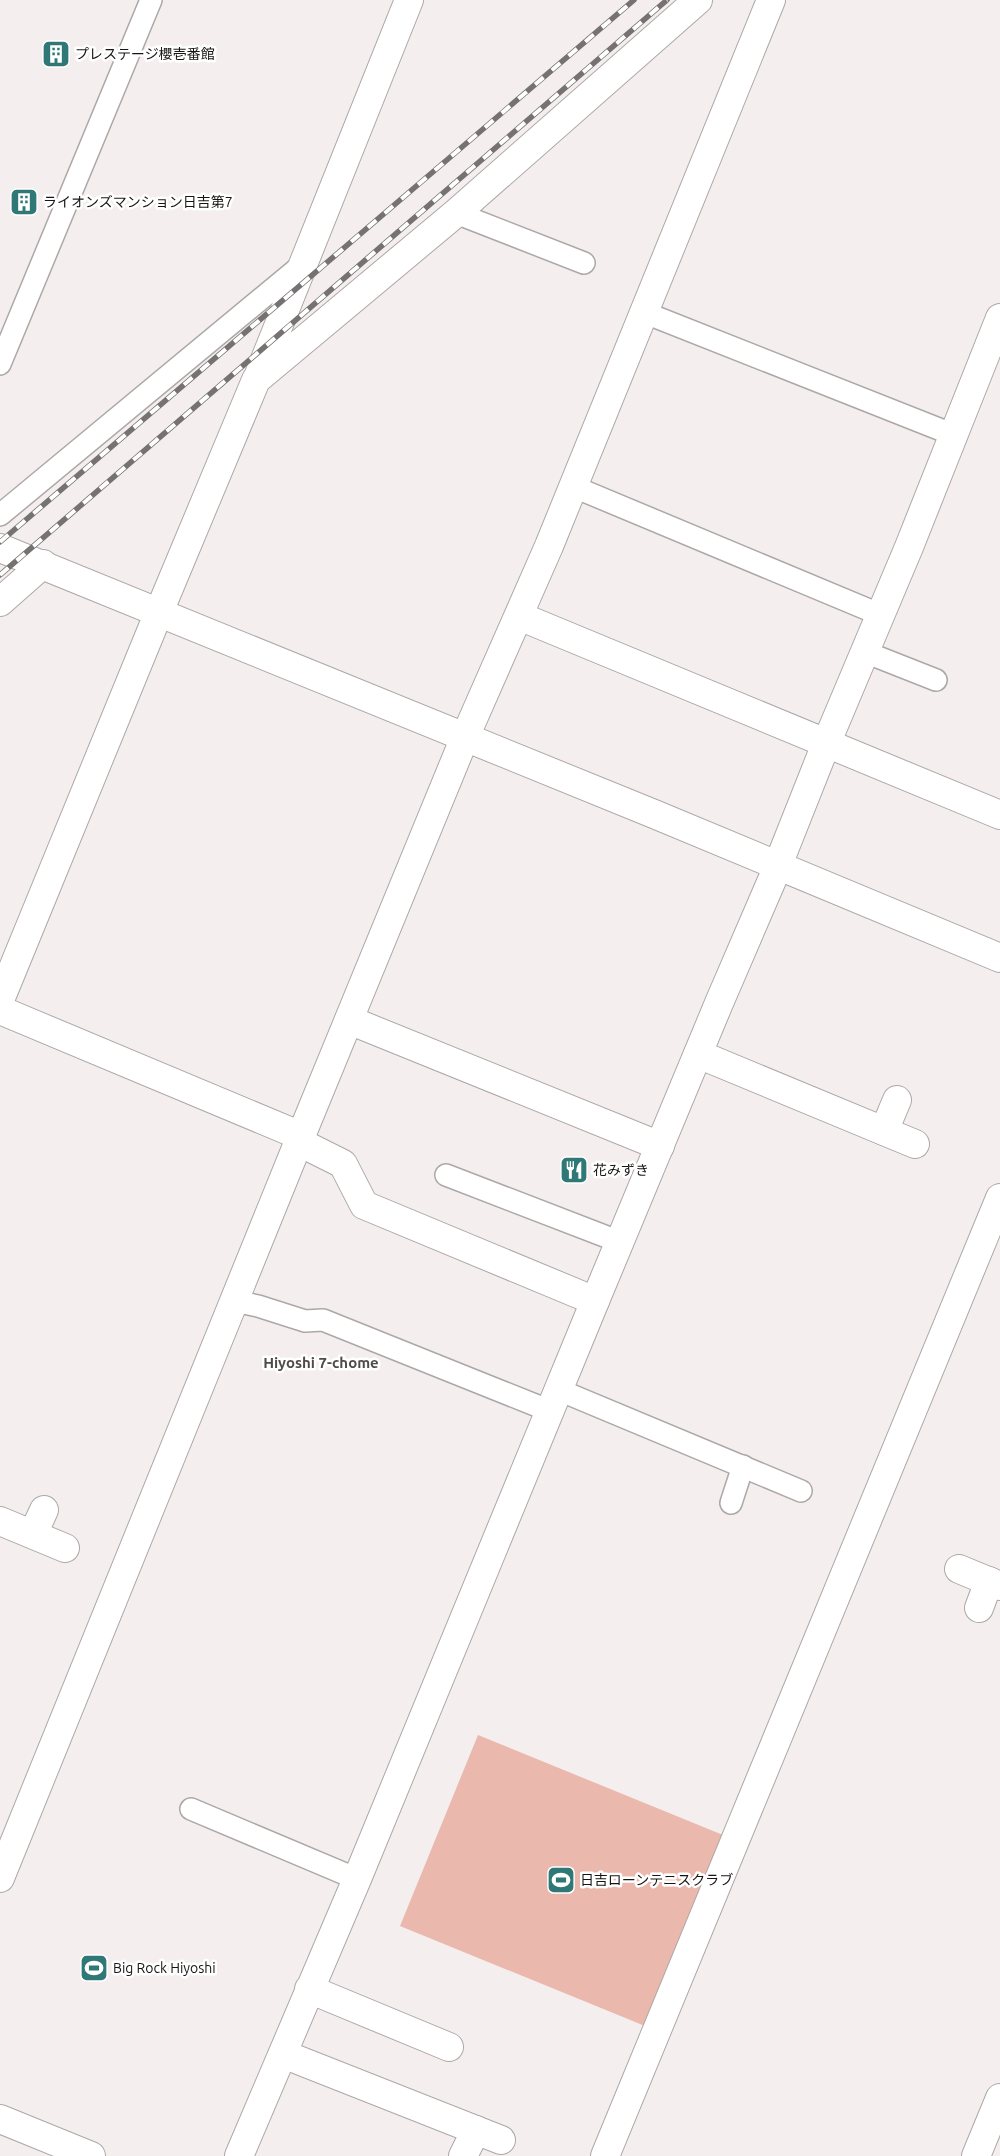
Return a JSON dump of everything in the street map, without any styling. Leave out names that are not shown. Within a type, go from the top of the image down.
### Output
[{"type":"street","points":[[0,1000],[256,380],[409,0]]},
{"type":"street","points":[[256,380],[456,213],[698,0]]},
{"type":"street","points":[[0,1878],[301,1136],[465,737],[519,616],[771,0]]},
{"type":"street","points":[[239,2156],[357,1879],[595,1301],[778,865],[1000,318]]},
{"type":"street","points":[[0,548],[778,865],[1000,958]]},
{"type":"street","points":[[0,602],[43,564]]},
{"type":"street","points":[[519,616],[1000,815]]},
{"type":"street","points":[[0,1010],[301,1136],[305,1145],[343,1164],[364,1205],[595,1301]]},
{"type":"street","points":[[349,1020],[660,1146]]},
{"type":"street","points":[[698,1054],[915,1144]]},
{"type":"street","points":[[884,1131],[897,1100]]},
{"type":"street","points":[[605,2156],[1000,1198]]},
{"type":"street","points":[[0,1521],[38,1522],[66,1548]]},
{"type":"street","points":[[959,1569],[995,1584],[979,1608]]},
{"type":"street","points":[[310,1989],[449,2047]]},
{"type":"street","points":[[282,2054],[501,2140]]},
{"type":"street","points":[[976,2156],[1000,2098]]},
{"type":"street","points":[[0,2119],[91,2156]]},
{"type":"street","points":[[463,2156],[476,2130]]},
{"type":"lane","points":[[0,364],[151,0]]},
{"type":"lane","points":[[456,213],[584,263]]},
{"type":"lane","points":[[0,515],[303,264]]},
{"type":"lane","points":[[643,312],[954,435]]},
{"type":"lane","points":[[572,486],[881,615]]},
{"type":"lane","points":[[865,652],[936,680]]},
{"type":"lane","points":[[446,1176],[620,1242]]},
{"type":"lane","points":[[234,1301],[258,1306],[305,1321],[323,1320],[744,1466],[801,1491]]},
{"type":"lane","points":[[731,1503],[744,1466]]},
{"type":"lane","points":[[191,1809],[357,1879]]},
{"type":"shaded area","name":"日吉ローンテニスクラブ","points":[[478,1735],[723,1835],[645,2026],[400,1926]]},
{"type":"railway","points":[[0,542],[634,0]]},
{"type":"railway","points":[[0,575],[667,0]]},
{"type":"place","name":"プレステージ櫻壱番館","points":[[56,54]]},
{"type":"place","name":"ライオンズマンション日吉第7","points":[[24,202]]},
{"type":"place","name":"花みずき","points":[[574,1170]]},
{"type":"place","name":"日吉ローンテニスクラブ","points":[[561,1880]]},
{"type":"place","name":"Big Rock Hiyoshi","points":[[94,1968]]},
{"type":"district","name":"Hiyoshi 7-chome","points":[[321,1362]]}]
